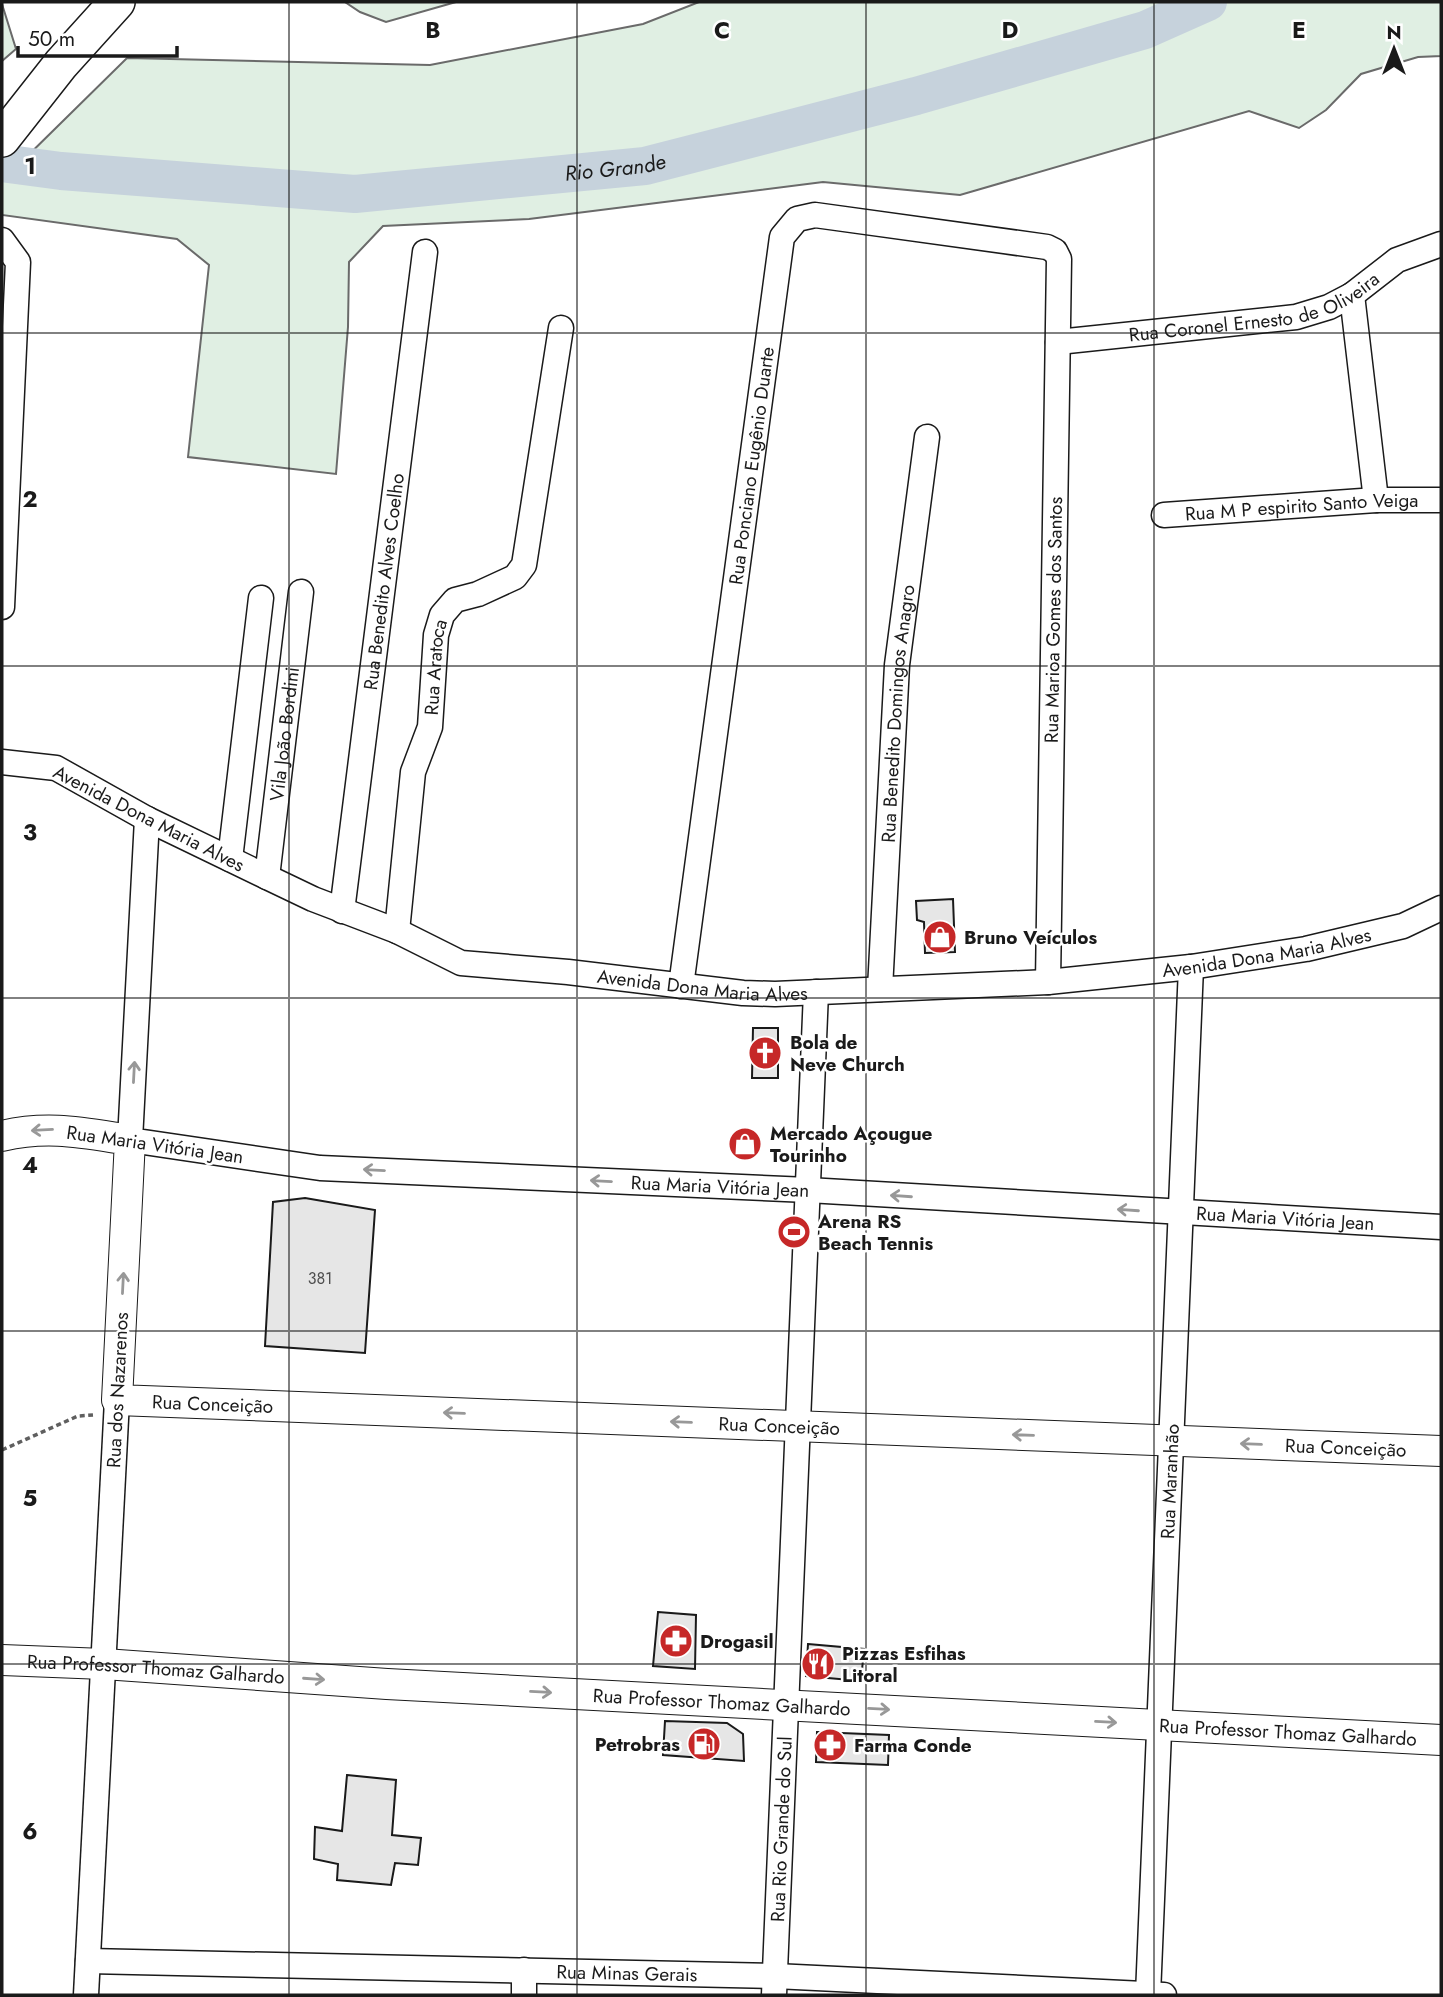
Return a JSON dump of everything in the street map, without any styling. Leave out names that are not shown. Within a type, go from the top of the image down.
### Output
[{"type":"highway","points":[[2,139],[61,64],[117,2]]},
{"type":"main road","name":"Rua Maria Vitória Jean","points":[[2,1136],[24,1131],[56,1129],[130,1140]]},
{"type":"main road","name":"Rua dos Nazarenos","points":[[117,1400],[130,1140]]},
{"type":"main road","name":"Rua Conceição","points":[[117,1400],[1441,1451]]},
{"type":"main road","name":"Rua Professor Thomaz Galhardo","points":[[2,1660],[104,1664],[387,1684],[1441,1740]]},
{"type":"street","name":"Rua Ponciano Eugênio Duarte","points":[[681,986],[782,237],[797,219],[815,215],[1047,247],[1055,251],[1059,259]]},
{"type":"street","points":[[2,240],[18,262],[2,607]]},
{"type":"street","name":"Rua Coronel Ernesto de Oliveira","points":[[1058,342],[1296,317],[1329,307],[1352,295],[1397,260],[1441,244]]},
{"type":"street","name":"Rua Benedito Alves Coelho","points":[[342,911],[425,253]]},
{"type":"street","name":"Rua Marioa Gomes dos Santos","points":[[1048,982],[1059,259]]},
{"type":"street","points":[[1352,295],[1376,500]]},
{"type":"street","name":"Rua Aratoca","points":[[397,931],[413,772],[430,727],[436,635],[442,615],[455,600],[478,594],[515,577],[524,565],[561,328]]},
{"type":"street","name":"Rua Benedito Domingos Anagro","points":[[880,989],[897,665],[927,437]]},
{"type":"street","name":"Rua M P espirito Santo Veiga","points":[[1164,514],[1376,500],[1441,500]]},
{"type":"street","name":"Vila João Bordini","points":[[267,877],[301,592]]},
{"type":"street","name":"Vila João Bordini","points":[[230,859],[261,598]]},
{"type":"street","name":"Avenida Dona Maria Alves","points":[[2,762],[56,768],[147,819],[267,877],[342,911],[397,931],[461,963],[568,972],[743,993],[1048,982],[1191,967],[1306,949],[1404,926],[1441,908]]},
{"type":"street","name":"Rua dos Nazarenos","points":[[130,1140],[147,819]]},
{"type":"street","name":"Rua Maranhão","points":[[1153,1995],[1159,1725],[1191,967]]},
{"type":"street","name":"Rua Rio Grande do Sul","points":[[775,1985],[816,992]]},
{"type":"street","name":"Rua Maria Vitória Jean","points":[[130,1140],[320,1168],[808,1190],[1441,1227]]},
{"type":"street","name":"Rua dos Nazarenos","points":[[86,1995],[117,1400]]},
{"type":"street","name":"Rua Minas Gerais","points":[[88,1961],[524,1970],[775,1985],[1153,1995]]},
{"type":"street","points":[[524,1970],[524,1995]]},
{"type":"green space","points":[[345,2],[456,2],[386,22],[360,12]]},
{"type":"green space","points":[[699,2],[1441,2],[1441,56],[1418,57],[1361,74],[1326,110],[1299,128],[1249,111],[960,195],[823,182],[529,219],[383,226],[349,262],[348,327],[336,474],[188,457],[209,265],[177,239],[2,215],[2,181],[127,58],[430,65],[643,24]]},
{"type":"green space","points":[[2,4],[16,49],[2,61]]},
{"type":"building","name":"Bruno Veículos","points":[[953,899],[955,952],[925,953],[924,922],[917,920],[916,901]]},
{"type":"building","name":"Bola de Neve Church","points":[[753,1028],[778,1028],[778,1078],[752,1078]]},
{"type":"building","points":[[305,1198],[375,1210],[365,1353],[265,1346],[273,1202]]},
{"type":"building","name":"Drogasil","points":[[658,1612],[696,1615],[695,1669],[653,1666]]},
{"type":"building","points":[[808,1644],[864,1649],[861,1681],[806,1676]]},
{"type":"building","name":"Petrobras","points":[[665,1721],[727,1723],[743,1734],[744,1761],[663,1755]]},
{"type":"building","points":[[817,1732],[889,1735],[888,1765],[816,1762]]},
{"type":"building","points":[[347,1775],[396,1780],[392,1835],[421,1838],[418,1865],[395,1863],[391,1885],[337,1880],[338,1864],[314,1859],[315,1827],[342,1831]]},
{"type":"waterway","name":"Rio Grande","points":[[2,163],[61,171],[355,194],[645,166],[916,96],[1145,30],[1208,2]]},
{"type":"place","name":"Bruno Veículos","points":[[940,937]]},
{"type":"place","name":"Bola de Neve Church","points":[[765,1053]]},
{"type":"place","name":"Mercado Açougue Tourinho","points":[[745,1144]]},
{"type":"place","name":"Arena RS Beach Tennis","points":[[794,1232]]},
{"type":"place","name":"Drogasil","points":[[676,1641]]},
{"type":"place","name":"Pizzas Esfihas Litoral","points":[[818,1664]]},
{"type":"place","name":"Petrobras","points":[[704,1744]]},
{"type":"place","name":"Farma Conde","points":[[830,1745]]}]
